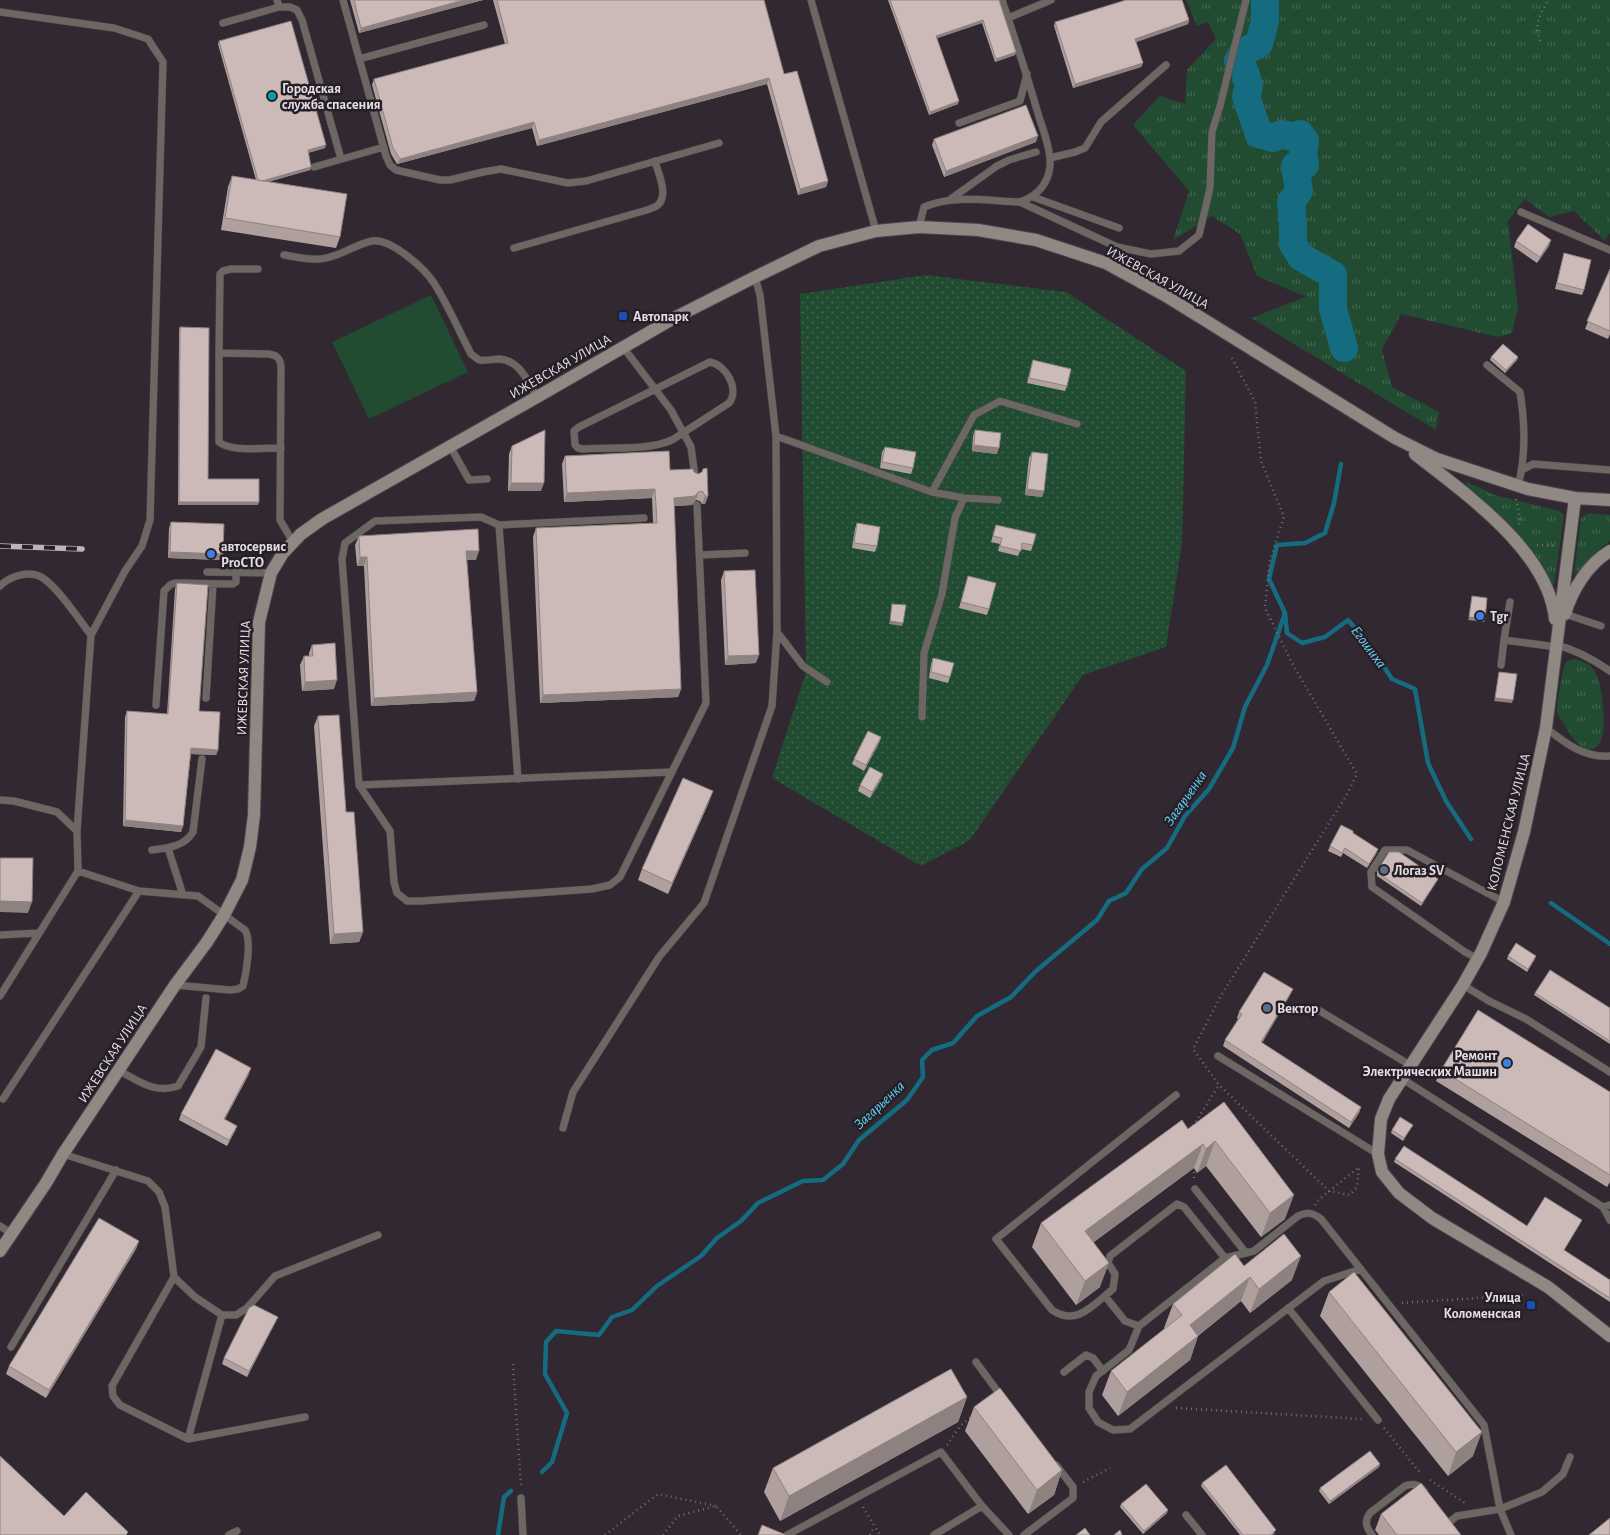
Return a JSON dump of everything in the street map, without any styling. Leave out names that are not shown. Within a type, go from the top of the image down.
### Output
[{"type":"street","name":"ИЖЕВСКАЯ УЛИЦА","points":[[0,1251],[118,1070],[175,985],[207,942],[224,915],[242,880],[250,847],[254,815],[258,622],[272,573],[283,553],[301,534],[322,519],[674,318],[819,246],[876,231],[919,227],[978,230],[1036,240],[1106,264],[1166,296],[1395,438],[1437,459],[1518,486],[1575,498],[1610,500]]},
{"type":"street","points":[[1395,438],[1481,507],[1516,542],[1536,567],[1553,602],[1557,646]]},
{"type":"street","points":[[1557,646],[1575,498]]},
{"type":"street","points":[[1557,646],[1566,614],[1578,584],[1590,568],[1610,551]]},
{"type":"street","name":"КОЛОМЕНСКАЯ УЛИЦА","points":[[1378,1154],[1381,1119],[1388,1098],[1463,985],[1504,902],[1524,832],[1546,728],[1557,646]]},
{"type":"street","points":[[1378,1154],[1382,1172],[1399,1193],[1432,1218],[1548,1287],[1610,1336]]},
{"type":"lane","points":[[343,0],[384,147],[390,165],[396,170],[440,180],[450,180],[501,169],[568,183],[586,180],[719,143]]},
{"type":"lane","points":[[811,0],[876,231]]},
{"type":"lane","points":[[1002,0],[1027,74],[1050,158],[1050,167],[1044,185],[1033,197],[1020,202]]},
{"type":"lane","points":[[1008,18],[1051,0]]},
{"type":"lane","points":[[919,227],[924,207],[935,202],[952,199],[1020,202],[1117,247],[1150,254],[1179,251],[1199,235],[1210,188],[1212,132],[1246,0]]},
{"type":"lane","points":[[222,23],[278,4],[297,10],[302,20],[341,159]]},
{"type":"lane","points":[[0,12],[123,31],[148,39],[163,62],[150,520],[142,546],[125,572],[91,635],[77,831],[78,871],[0,996]]},
{"type":"lane","points":[[359,60],[484,24]]},
{"type":"lane","points":[[1050,158],[1085,148],[1102,122],[1166,65]]},
{"type":"lane","points":[[959,123],[1020,100],[1027,74]]},
{"type":"lane","points":[[314,166],[384,147]]},
{"type":"lane","points":[[952,199],[997,166],[1009,160],[1036,152]]},
{"type":"lane","points":[[514,248],[659,205],[663,198],[662,187],[655,161]]},
{"type":"lane","points":[[1033,197],[1119,228]]},
{"type":"lane","points":[[1521,212],[1610,250]]},
{"type":"lane","points":[[284,255],[328,258],[360,244],[376,240],[395,247],[418,266],[433,282],[472,354],[479,360],[500,359],[509,361],[520,368],[537,397]]},
{"type":"lane","points":[[258,269],[231,269],[222,271],[220,274],[218,353],[219,442],[224,446],[233,447],[281,448]]},
{"type":"lane","points":[[564,1128],[573,1092],[659,957],[704,903],[772,706],[777,632],[776,436],[760,295],[754,277]]},
{"type":"lane","points":[[623,347],[672,410],[691,447],[695,477]]},
{"type":"lane","points":[[218,353],[275,354],[280,359],[280,520],[293,542]]},
{"type":"lane","points":[[710,362],[717,363],[733,384],[733,397],[729,403],[683,432],[663,444],[583,449],[575,446],[574,431],[710,362]]},
{"type":"lane","points":[[1486,365],[1520,392],[1524,416],[1522,470],[1518,486]]},
{"type":"lane","points":[[932,492],[974,415],[1000,400],[1077,424]]},
{"type":"lane","points":[[776,436],[932,492],[964,498],[998,500]]},
{"type":"lane","points":[[450,446],[468,480],[487,479]]},
{"type":"lane","points":[[1522,470],[1533,464],[1610,470]]},
{"type":"lane","points":[[922,717],[924,653],[942,594],[955,518],[964,498]]},
{"type":"lane","points":[[644,518],[499,525],[481,517],[375,521],[345,544],[342,558],[359,785],[390,831],[394,882],[397,893],[407,901],[592,888],[610,885],[620,877],[706,703],[697,504]]},
{"type":"lane","points":[[499,525],[518,779]]},
{"type":"lane","points":[[700,554],[745,553]]},
{"type":"lane","points":[[208,572],[272,573]]},
{"type":"lane","points":[[156,705],[164,591],[175,583],[234,584],[236,582],[236,572]]},
{"type":"lane","points":[[0,586],[18,575],[36,575],[49,581],[91,635]]},
{"type":"lane","points":[[206,698],[213,584]]},
{"type":"lane","points":[[1501,665],[1510,602]]},
{"type":"lane","points":[[1566,614],[1601,626]]},
{"type":"lane","points":[[777,632],[803,666],[827,682]]},
{"type":"lane","points":[[1504,640],[1557,646],[1594,660],[1610,671]]},
{"type":"lane","points":[[1546,728],[1564,743],[1590,755],[1610,756]]},
{"type":"lane","points":[[152,850],[168,848],[184,842],[193,832],[202,759]]},
{"type":"lane","points":[[359,785],[672,772]]},
{"type":"lane","points":[[0,800],[14,801],[57,812],[77,831]]},
{"type":"lane","points":[[168,848],[183,895]]},
{"type":"lane","points":[[1478,958],[1465,952],[1372,887],[1371,872],[1385,850],[1407,850],[1504,902]]},
{"type":"lane","points":[[78,871],[139,891],[198,896],[245,930],[248,935],[243,986],[238,990],[175,985]]},
{"type":"lane","points":[[3,1098],[139,891]]},
{"type":"lane","points":[[0,935],[39,933]]},
{"type":"lane","points":[[1463,985],[1488,1001],[1526,1018],[1610,1072]]},
{"type":"lane","points":[[118,1070],[159,1090],[169,1090],[178,1086],[201,1047],[206,998]]},
{"type":"lane","points":[[1315,1008],[1410,1065]]},
{"type":"lane","points":[[1218,1056],[1378,1154]]},
{"type":"lane","points":[[1401,1078],[1607,1206],[1610,1220]]},
{"type":"lane","points":[[1176,1095],[996,1239],[1052,1310],[1061,1316],[1071,1317],[1082,1313],[1113,1289],[1115,1274],[1108,1263],[1110,1256],[1177,1204],[1184,1207],[1225,1258]]},
{"type":"lane","points":[[63,1154],[148,1181],[159,1192],[165,1207],[174,1277],[112,1386],[113,1396],[120,1405],[188,1440],[305,1417]]},
{"type":"lane","points":[[11,1348],[116,1170]]},
{"type":"lane","points":[[1195,1189],[1246,1253]]},
{"type":"lane","points":[[1360,1269],[1324,1280],[1130,1429],[1114,1430],[1098,1422],[1089,1408],[1089,1392],[1096,1376],[1129,1350],[1139,1326],[1225,1258],[1254,1251],[1298,1216],[1313,1213],[1320,1219],[1360,1269],[1388,1304],[1484,1425],[1500,1509],[1510,1535]]},
{"type":"lane","points":[[0,1226],[12,1233]]},
{"type":"lane","points":[[174,1277],[195,1297],[222,1315],[236,1315],[247,1308],[274,1276],[378,1235]]},
{"type":"lane","points":[[1105,1296],[1125,1321],[1139,1326]]},
{"type":"lane","points":[[1288,1308],[1378,1420]]},
{"type":"lane","points":[[188,1440],[222,1315]]},
{"type":"lane","points":[[1064,1372],[1086,1355],[1093,1358],[1103,1371]]},
{"type":"lane","points":[[976,1362],[1006,1402]]},
{"type":"lane","points":[[787,1535],[941,1452],[982,1506],[1009,1535]]},
{"type":"lane","points":[[1024,1535],[1073,1498],[1073,1487],[1049,1456]]},
{"type":"lane","points":[[1443,1516],[1451,1526],[1457,1516],[1500,1509],[1542,1492],[1563,1474],[1570,1457]]},
{"type":"lane","points":[[1372,1535],[1366,1525],[1366,1518],[1405,1486],[1411,1483],[1416,1484],[1427,1496]]},
{"type":"lane","points":[[521,1498],[523,1535]]},
{"type":"lane","points":[[938,1534],[982,1506]]},
{"type":"lane","points":[[1186,1515],[1202,1535]]},
{"type":"lane","points":[[229,1535],[237,1531]]},
{"type":"path","points":[[1540,40],[1537,22],[1548,0]]},
{"type":"path","points":[[1232,358],[1255,402],[1261,460],[1284,517],[1270,560],[1265,608],[1292,665],[1356,774],[1346,796],[1222,994],[1193,1049],[1219,1086],[1329,1191],[1350,1195],[1357,1187],[1359,1167],[1336,1185],[1329,1191],[1316,1202],[1313,1213]]},
{"type":"path","points":[[1516,542],[1520,517],[1516,501],[1518,486]]},
{"type":"path","points":[[1536,544],[1560,546]]},
{"type":"path","points":[[1189,1132],[1219,1086]]},
{"type":"path","points":[[1189,1164],[1194,1172],[1195,1189]]},
{"type":"path","points":[[1388,1304],[1523,1295]]},
{"type":"path","points":[[514,1364],[520,1481]]},
{"type":"path","points":[[1159,1407],[1378,1420],[1420,1473],[1479,1513]]},
{"type":"path","points":[[941,1452],[960,1426],[973,1416]]},
{"type":"path","points":[[1073,1487],[1110,1468]]},
{"type":"path","points":[[606,1535],[658,1494],[716,1506],[741,1535]]},
{"type":"path","points":[[857,1497],[880,1535]]},
{"type":"path","points":[[663,1535],[678,1516],[716,1506]]},
{"type":"path","points":[[870,1535],[874,1527]]},
{"type":"green space","points":[[1186,0],[1610,0],[1610,233],[1605,241],[1574,211],[1549,217],[1525,199],[1508,221],[1518,308],[1512,333],[1498,337],[1401,314],[1382,350],[1392,387],[1439,412],[1436,430],[1251,318],[1306,297],[1257,276],[1240,234],[1212,216],[1173,240],[1189,191],[1133,125],[1160,96],[1185,104],[1187,70],[1216,39],[1208,22],[1197,26]]},
{"type":"green space","points":[[926,275],[1066,292],[1186,371],[1182,543],[1166,647],[1083,675],[970,840],[921,866],[772,778],[806,672],[800,294]]},
{"type":"green space","points":[[431,295],[468,372],[369,419],[332,342]]},
{"type":"green space","points":[[1467,482],[1495,495],[1559,511],[1564,515],[1554,585],[1551,586],[1544,569],[1526,542],[1466,486]]},
{"type":"green space","points":[[1588,513],[1610,515],[1610,541],[1597,551],[1579,572],[1574,574],[1581,518]]},
{"type":"green space","points":[[1575,659],[1586,663],[1594,670],[1600,685],[1604,718],[1603,729],[1602,738],[1594,748],[1588,749],[1578,743],[1557,713],[1565,664]]},
{"type":"building","points":[[354,0],[464,0],[361,28]]},
{"type":"building","points":[[497,0],[764,0],[784,74],[797,71],[828,181],[800,189],[769,78],[539,140],[534,122],[400,159],[393,148],[374,79],[508,43]]},
{"type":"building","points":[[890,0],[999,0],[1016,52],[996,59],[983,20],[936,36],[959,101],[930,112]]},
{"type":"building","points":[[1126,0],[1182,0],[1189,20],[1135,39],[1143,63],[1075,84],[1055,22]]},
{"type":"building","name":"Городская служба спасения","points":[[291,21],[326,145],[308,150],[311,167],[262,181],[258,180],[219,41]]},
{"type":"building","points":[[1026,105],[1038,136],[946,171],[934,139]]},
{"type":"building","points":[[232,176],[347,194],[340,237],[225,218]]},
{"type":"building","points":[[1528,224],[1551,240],[1540,257],[1516,241]]},
{"type":"building","points":[[1564,253],[1591,260],[1584,290],[1557,283]]},
{"type":"building","points":[[1610,269],[1610,331],[1587,321]]},
{"type":"building","points":[[180,327],[209,328],[208,479],[259,479],[259,502],[179,502]]},
{"type":"building","points":[[1503,344],[1518,357],[1506,370],[1491,357]]},
{"type":"building","points":[[1033,360],[1071,369],[1067,386],[1029,378]]},
{"type":"building","points":[[545,430],[544,483],[511,483],[512,446]]},
{"type":"building","points":[[975,430],[1001,433],[999,448],[974,445]]},
{"type":"building","points":[[885,447],[916,452],[913,468],[882,462]]},
{"type":"building","points":[[669,451],[670,470],[693,469],[698,474],[707,468],[708,496],[699,491],[695,496],[674,498],[681,689],[543,695],[536,528],[657,523],[655,489],[567,493],[565,456]]},
{"type":"building","points":[[1032,452],[1048,454],[1044,491],[1027,489]]},
{"type":"building","points":[[171,522],[224,524],[223,554],[170,552]]},
{"type":"building","points":[[857,523],[880,527],[877,546],[854,543]]},
{"type":"building","points":[[996,525],[1036,534],[1033,545],[1022,543],[1021,551],[1000,546],[1002,538],[993,536]]},
{"type":"building","points":[[478,529],[479,551],[466,551],[477,692],[374,698],[367,557],[360,557],[359,536]]},
{"type":"building","points":[[755,570],[759,655],[728,656],[724,571]]},
{"type":"building","points":[[968,576],[996,583],[989,609],[961,602]]},
{"type":"building","points":[[177,583],[208,585],[199,711],[220,712],[218,750],[191,748],[183,826],[125,820],[127,711],[168,714]]},
{"type":"building","points":[[1472,596],[1487,598],[1485,619],[1469,617]]},
{"type":"building","points":[[892,604],[906,605],[903,623],[890,621]]},
{"type":"building","points":[[335,643],[337,680],[305,682],[304,656],[313,656],[312,645]]},
{"type":"building","points":[[933,658],[954,663],[950,677],[931,672]]},
{"type":"building","points":[[1499,672],[1517,674],[1513,700],[1495,698]]},
{"type":"building","points":[[339,715],[346,812],[354,812],[363,932],[334,934],[318,716]]},
{"type":"building","points":[[868,731],[881,737],[866,765],[854,759]]},
{"type":"building","points":[[870,767],[883,774],[872,792],[860,785]]},
{"type":"building","points":[[683,778],[713,791],[672,883],[642,869]]},
{"type":"building","points":[[1341,825],[1378,849],[1369,864],[1345,848],[1342,853],[1330,846]]},
{"type":"building","points":[[1389,852],[1399,852],[1438,879],[1422,903],[1378,873],[1377,871]]},
{"type":"building","points":[[0,858],[33,858],[32,902],[0,901]]},
{"type":"building","points":[[1516,943],[1536,956],[1528,969],[1508,956]]},
{"type":"building","points":[[1550,970],[1610,1008],[1610,1041],[1535,993]]},
{"type":"building","points":[[1264,972],[1293,989],[1261,1042],[1361,1107],[1351,1122],[1225,1040],[1242,1014],[1239,1012]]},
{"type":"building","points":[[1478,1010],[1610,1092],[1610,1175],[1441,1070]]},
{"type":"building","points":[[216,1049],[251,1068],[224,1119],[237,1126],[229,1140],[181,1114]]},
{"type":"building","points":[[1224,1102],[1294,1195],[1270,1213],[1215,1141],[1206,1149],[1203,1144],[1085,1231],[1109,1263],[1085,1281],[1041,1223],[1182,1120],[1188,1129]]},
{"type":"building","points":[[1400,1117],[1413,1125],[1404,1138],[1392,1130]]},
{"type":"building","points":[[1404,1146],[1527,1226],[1545,1197],[1582,1220],[1564,1250],[1610,1280],[1610,1298],[1395,1159]]},
{"type":"building","points":[[99,1218],[139,1241],[49,1390],[9,1366]]},
{"type":"building","points":[[1284,1234],[1301,1256],[1259,1289],[1250,1277],[1190,1325],[1198,1336],[1127,1392],[1111,1371],[1182,1315],[1173,1304],[1235,1254],[1244,1266]]},
{"type":"building","points":[[1354,1272],[1482,1432],[1456,1452],[1329,1292]]},
{"type":"building","points":[[254,1305],[278,1317],[249,1371],[224,1358],[249,1308]]},
{"type":"building","points":[[951,1369],[967,1397],[789,1496],[773,1468]]},
{"type":"building","points":[[1000,1388],[1062,1470],[1037,1490],[974,1407]]},
{"type":"building","points":[[1370,1451],[1380,1464],[1330,1501],[1320,1488]]},
{"type":"building","points":[[0,1456],[64,1516],[86,1492],[128,1532],[126,1535],[0,1535]]},
{"type":"building","points":[[1226,1465],[1276,1530],[1270,1535],[1243,1535],[1202,1483]]},
{"type":"building","points":[[1421,1483],[1461,1535],[1397,1535],[1381,1514]]},
{"type":"building","points":[[1146,1484],[1168,1510],[1144,1531],[1121,1504]]},
{"type":"building","points":[[1610,1518],[1610,1535],[1589,1535]]},
{"type":"building","points":[[762,1525],[786,1535],[758,1535]]},
{"type":"building","points":[[1085,1528],[1090,1535],[1076,1535]]},
{"type":"building","points":[[1120,1530],[1122,1535],[1114,1535]]},
{"type":"waterway","name":"Егошиха","points":[[1265,0],[1265,21],[1259,44],[1243,52],[1238,61],[1245,72],[1249,85],[1246,97],[1259,134],[1273,138],[1282,134],[1292,137],[1300,134],[1305,141],[1303,154],[1305,165],[1295,166],[1299,191],[1291,202],[1293,244],[1301,257],[1333,275],[1333,309],[1344,348]]},
{"type":"waterway","name":"Егошиха","points":[[1341,464],[1334,503],[1325,533],[1305,543],[1277,545],[1269,579],[1285,613],[1287,633],[1302,643],[1325,637],[1348,620],[1369,644],[1392,679],[1415,689],[1428,763],[1446,801],[1471,839]]},
{"type":"waterway","name":"Загарьенка","points":[[542,1472],[552,1462],[567,1413],[545,1374],[546,1342],[556,1331],[599,1335],[612,1317],[632,1310],[657,1286],[701,1256],[717,1238],[741,1221],[758,1203],[803,1181],[823,1180],[843,1164],[859,1140],[907,1100],[923,1077],[922,1060],[932,1050],[953,1043],[977,1016],[1011,997],[1036,971],[1097,920],[1109,901],[1126,893],[1142,869],[1167,848],[1185,816],[1209,789],[1233,748],[1245,707],[1267,665],[1285,613]]},
{"type":"waterway","name":"Егошиха","points":[[1551,903],[1610,944]]},
{"type":"waterway","name":"Загарьенка","points":[[498,1535],[504,1497],[511,1491]]},
{"type":"railway","points":[[0,546],[82,549]]},
{"type":"place","name":"Городская служба спасения","points":[[272,96]]},
{"type":"place","name":"Автопарк","points":[[623,316]]},
{"type":"place","name":"автосервис ProСТО","points":[[211,554]]},
{"type":"place","name":"Tgr","points":[[1480,616]]},
{"type":"place","name":"Логаз SV","points":[[1384,870]]},
{"type":"place","name":"Вектор","points":[[1267,1008]]},
{"type":"place","name":"Ремонт Электрических Машин","points":[[1507,1063]]},
{"type":"place","name":"Улица Коломенская","points":[[1531,1305]]}]
